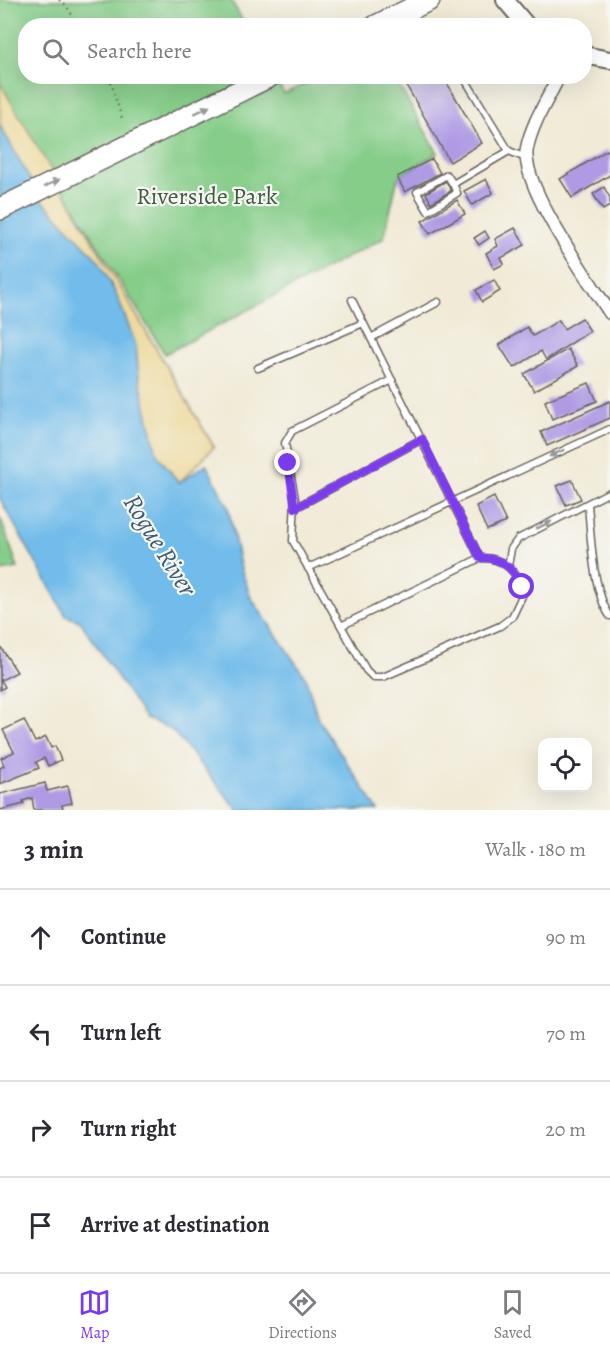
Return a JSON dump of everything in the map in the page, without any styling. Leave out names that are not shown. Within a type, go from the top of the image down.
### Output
[{"type":"highway","points":[[392,18],[429,0]]},
{"type":"highway","points":[[0,209],[254,84]]},
{"type":"street","points":[[505,0],[520,18]]},
{"type":"street","points":[[592,56],[610,60]]},
{"type":"street","points":[[555,84],[531,135],[526,158],[530,179],[541,202],[610,313]]},
{"type":"lane","points":[[468,84],[509,151],[526,158]]},
{"type":"lane","points":[[453,183],[509,151]]},
{"type":"lane","points":[[447,175],[453,183],[457,193],[428,211],[417,192],[447,175]]},
{"type":"lane","points":[[352,300],[480,558]]},
{"type":"lane","points":[[371,338],[438,302]]},
{"type":"lane","points":[[258,368],[363,322]]},
{"type":"lane","points":[[341,626],[480,558],[491,558],[508,566],[517,576],[522,587],[519,607],[500,626],[383,677],[373,676],[366,670],[341,626],[309,568],[293,541],[295,508],[285,443],[288,436],[313,418],[393,380]]},
{"type":"lane","points":[[309,568],[610,429]]},
{"type":"lane","points":[[295,508],[422,439]]},
{"type":"lane","points":[[508,566],[511,549],[518,539],[610,492]]},
{"type":"lane","points":[[588,504],[599,588],[604,606],[610,616]]},
{"type":"path","points":[[59,0],[73,18]]},
{"type":"path","points":[[112,84],[123,122]]},
{"type":"green space","name":"Riverside Park","points":[[0,0],[231,0],[241,18],[18,18],[18,84],[278,84],[284,94],[305,84],[398,84],[438,153],[398,177],[384,238],[165,354],[0,88]]},
{"type":"green space","points":[[0,517],[18,568],[0,571]]},
{"type":"sand","points":[[0,83],[214,447],[179,483],[157,454],[41,199],[0,127]]},
{"type":"water","name":"Rogue River","points":[[0,125],[41,199],[99,261],[117,296],[136,345],[139,377],[157,454],[179,483],[206,464],[228,506],[240,566],[251,598],[306,678],[318,719],[378,810],[238,810],[172,730],[145,718],[80,621],[66,616],[0,499]]},
{"type":"building","points":[[406,84],[448,84],[482,143],[450,162]]},
{"type":"building","points":[[607,150],[610,155],[610,175],[572,198],[560,179]]},
{"type":"building","points":[[432,159],[440,173],[405,192],[397,177]]},
{"type":"building","points":[[486,179],[493,193],[472,205],[464,191]]},
{"type":"building","points":[[446,181],[451,191],[431,203],[426,193]]},
{"type":"building","points":[[604,187],[610,198],[610,206],[603,210],[593,194]]},
{"type":"building","points":[[457,200],[465,214],[430,234],[422,221]]},
{"type":"building","points":[[515,228],[525,245],[501,258],[504,264],[494,269],[486,253],[498,246],[495,239]]},
{"type":"building","points":[[485,231],[489,238],[479,245],[474,238]]},
{"type":"building","points":[[494,280],[500,291],[482,302],[476,290]]},
{"type":"building","points":[[582,318],[590,331],[546,360],[541,351],[514,368],[499,345],[527,327],[533,336],[559,320],[564,329]]},
{"type":"building","points":[[568,349],[578,366],[534,391],[524,374]]},
{"type":"building","points":[[589,383],[597,401],[552,419],[545,401]]},
{"type":"building","points":[[610,401],[610,418],[547,446],[541,432]]},
{"type":"building","points":[[572,480],[581,499],[566,505],[557,486]]},
{"type":"building","points":[[494,497],[506,522],[487,530],[476,506]]},
{"type":"building","points":[[0,646],[17,672],[1,680],[5,687],[0,690]]},
{"type":"building","points":[[24,720],[35,742],[46,737],[51,748],[55,746],[61,760],[48,766],[44,758],[36,762],[39,768],[0,784],[0,768],[4,766],[1,758],[14,752],[3,730]]},
{"type":"building","points":[[45,783],[47,791],[68,786],[72,803],[62,805],[63,810],[34,810],[32,798],[23,801],[24,804],[0,810],[0,794]]},
{"type":"route","points":[[288,463],[295,508],[422,439],[480,558],[491,558],[508,566],[517,576],[522,587]]}]
